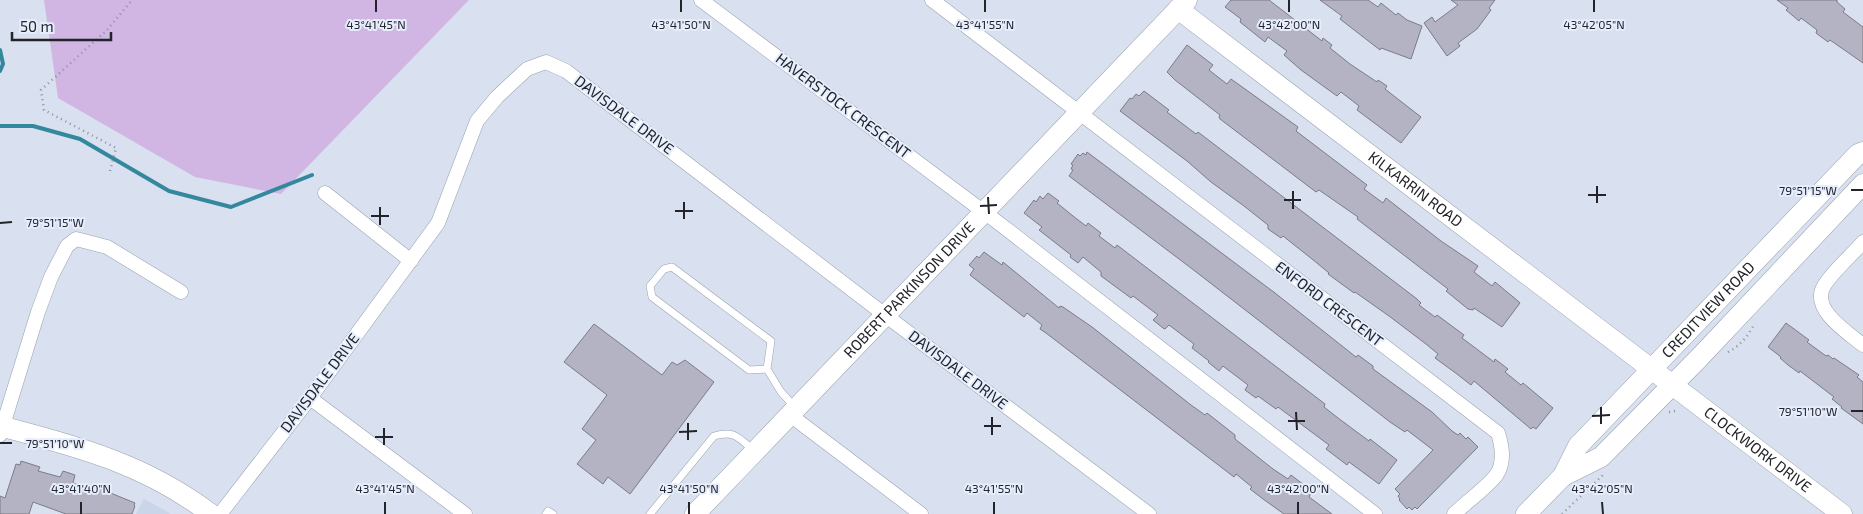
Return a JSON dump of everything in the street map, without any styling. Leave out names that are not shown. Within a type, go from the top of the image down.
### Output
[{"type":"street","name":"HAVERSTOCK CRESCENT","points":[[701,0],[984,212]]},
{"type":"street","name":"ENFORD CRESCENT","points":[[932,0],[1498,432],[1502,447],[1502,461],[1497,475],[1454,514]]},
{"type":"street","name":"ROBERT PARKINSON DRIVE","points":[[695,514],[1079,112],[1177,3]]},
{"type":"street","name":"KILKARRIN ROAD","points":[[1177,3],[1672,385]]},
{"type":"street","name":"DAVISDALE DRIVE","points":[[220,514],[310,398],[438,223],[477,121],[497,97],[527,69],[546,62],[566,71],[1149,514]]},
{"type":"street","name":"CREDITVIEW ROAD","points":[[1526,514],[1563,476],[1578,446],[1858,154],[1863,152]]},
{"type":"street","name":"CREDITVIEW ROAD","points":[[1563,476],[1601,457],[1863,184]]},
{"type":"street","points":[[325,193],[411,261]]},
{"type":"street","points":[[984,212],[1375,514]]},
{"type":"street","points":[[181,292],[107,247],[76,239],[67,246],[51,276],[1,429],[77,446],[107,456],[151,476],[178,491],[212,514]]},
{"type":"street","points":[[1863,242],[1823,287],[1822,301],[1824,310],[1836,323],[1863,345]]},
{"type":"street","name":"CLOCKWORK DRIVE","points":[[1672,385],[1842,514]]},
{"type":"street","points":[[310,398],[465,514]]},
{"type":"street","points":[[793,411],[921,514]]},
{"type":"lane","points":[[767,369],[749,370],[652,297],[650,286],[664,269],[672,267],[771,341],[767,369],[793,411]]},
{"type":"lane","points":[[650,514],[714,436],[726,433],[738,437],[755,451]]},
{"type":"lane","points":[[546,514],[548,511],[553,514]]},
{"type":"path","points":[[110,171],[116,148],[44,110],[41,90],[107,30],[132,0]]},
{"type":"shaded area","points":[[44,0],[469,0],[281,194],[195,177],[58,98]]},
{"type":"shaded area","points":[[144,499],[166,511],[171,514],[136,514]]},
{"type":"building","points":[[1231,0],[1269,0],[1322,41],[1323,38],[1332,45],[1330,48],[1350,64],[1377,82],[1378,80],[1387,86],[1385,89],[1421,117],[1401,143],[1357,110],[1359,106],[1341,92],[1337,96],[1301,70],[1284,55],[1287,51],[1268,37],[1265,42],[1240,22],[1241,19],[1225,7]]},
{"type":"building","points":[[1320,0],[1368,0],[1378,7],[1381,3],[1396,15],[1398,13],[1407,20],[1422,26],[1411,59],[1381,48],[1380,50],[1340,19],[1342,16]]},
{"type":"building","points":[[1451,0],[1495,0],[1489,8],[1491,10],[1477,29],[1458,43],[1460,46],[1447,56],[1424,23],[1432,17],[1435,22],[1458,5]]},
{"type":"building","points":[[1777,0],[1837,0],[1845,9],[1843,12],[1863,27],[1863,63],[1830,40],[1828,42],[1816,33],[1817,30],[1801,18],[1799,21],[1786,10],[1788,8]]},
{"type":"building","points":[[1187,45],[1213,65],[1209,70],[1227,84],[1231,79],[1298,127],[1296,131],[1367,185],[1364,189],[1383,203],[1386,198],[1441,241],[1478,266],[1474,272],[1492,286],[1495,282],[1518,301],[1520,303],[1502,327],[1474,308],[1473,310],[1468,309],[1446,291],[1448,289],[1357,219],[1358,217],[1319,190],[1316,192],[1220,119],[1220,115],[1175,80],[1167,72]]},
{"type":"building","points":[[1144,91],[1169,110],[1167,112],[1196,134],[1198,132],[1417,299],[1421,303],[1419,305],[1435,317],[1437,315],[1464,335],[1462,338],[1494,362],[1495,359],[1508,369],[1505,372],[1521,385],[1523,383],[1553,408],[1536,429],[1533,427],[1531,429],[1474,381],[1471,385],[1435,358],[1438,354],[1426,344],[1328,274],[1283,236],[1281,238],[1268,229],[1268,225],[1120,111],[1130,98],[1132,99],[1136,94],[1139,96]]},
{"type":"building","points":[[1087,152],[1275,293],[1356,357],[1358,355],[1373,366],[1373,369],[1432,412],[1452,431],[1458,435],[1460,433],[1466,439],[1468,437],[1478,447],[1417,509],[1415,507],[1412,510],[1409,507],[1407,509],[1399,500],[1398,496],[1400,494],[1395,489],[1433,450],[1407,430],[1405,432],[1390,422],[1069,176],[1073,170],[1071,169],[1073,165],[1071,164],[1078,154],[1080,156],[1083,153],[1086,155]]},
{"type":"building","points":[[1048,193],[1059,201],[1057,203],[1086,226],[1088,223],[1101,233],[1099,236],[1115,248],[1117,245],[1325,404],[1324,407],[1338,418],[1397,460],[1379,484],[1349,462],[1347,465],[1326,449],[1329,445],[1278,407],[1276,409],[1258,396],[1256,398],[1245,390],[1248,385],[1223,366],[1219,371],[1192,348],[1194,344],[1169,325],[1165,329],[1153,320],[1158,315],[1133,296],[1131,298],[1101,276],[1101,272],[1083,257],[1078,263],[1070,257],[1071,255],[1039,230],[1042,227],[1024,213],[1034,200],[1036,202],[1040,196],[1043,199]]},
{"type":"building","points":[[984,252],[1002,265],[1003,262],[1059,308],[1060,306],[1063,307],[1092,327],[1191,405],[1205,415],[1207,413],[1235,435],[1235,439],[1273,469],[1288,479],[1291,475],[1312,491],[1309,497],[1332,514],[1284,514],[1263,499],[1236,474],[1234,477],[1040,329],[1042,325],[1027,313],[1024,317],[970,275],[974,269],[969,265],[977,256],[979,258]]},
{"type":"building","points":[[1786,323],[1809,340],[1807,342],[1826,356],[1834,358],[1859,375],[1857,377],[1863,382],[1863,424],[1841,408],[1832,399],[1834,397],[1800,371],[1799,373],[1788,365],[1768,347]]},
{"type":"building","points":[[594,324],[662,375],[672,362],[677,365],[685,360],[714,382],[630,494],[608,477],[603,484],[577,464],[596,440],[582,429],[607,395],[564,362]]},
{"type":"building","points":[[21,461],[40,467],[38,471],[60,477],[63,471],[75,475],[73,483],[95,491],[96,487],[135,503],[132,514],[66,514],[33,502],[29,514],[0,514],[0,496],[5,498],[16,464],[20,465]]},
{"type":"waterway","points":[[0,50],[3,64],[0,71]]},
{"type":"waterway","points":[[0,126],[33,126],[80,139],[169,191],[231,207],[312,175]]}]
